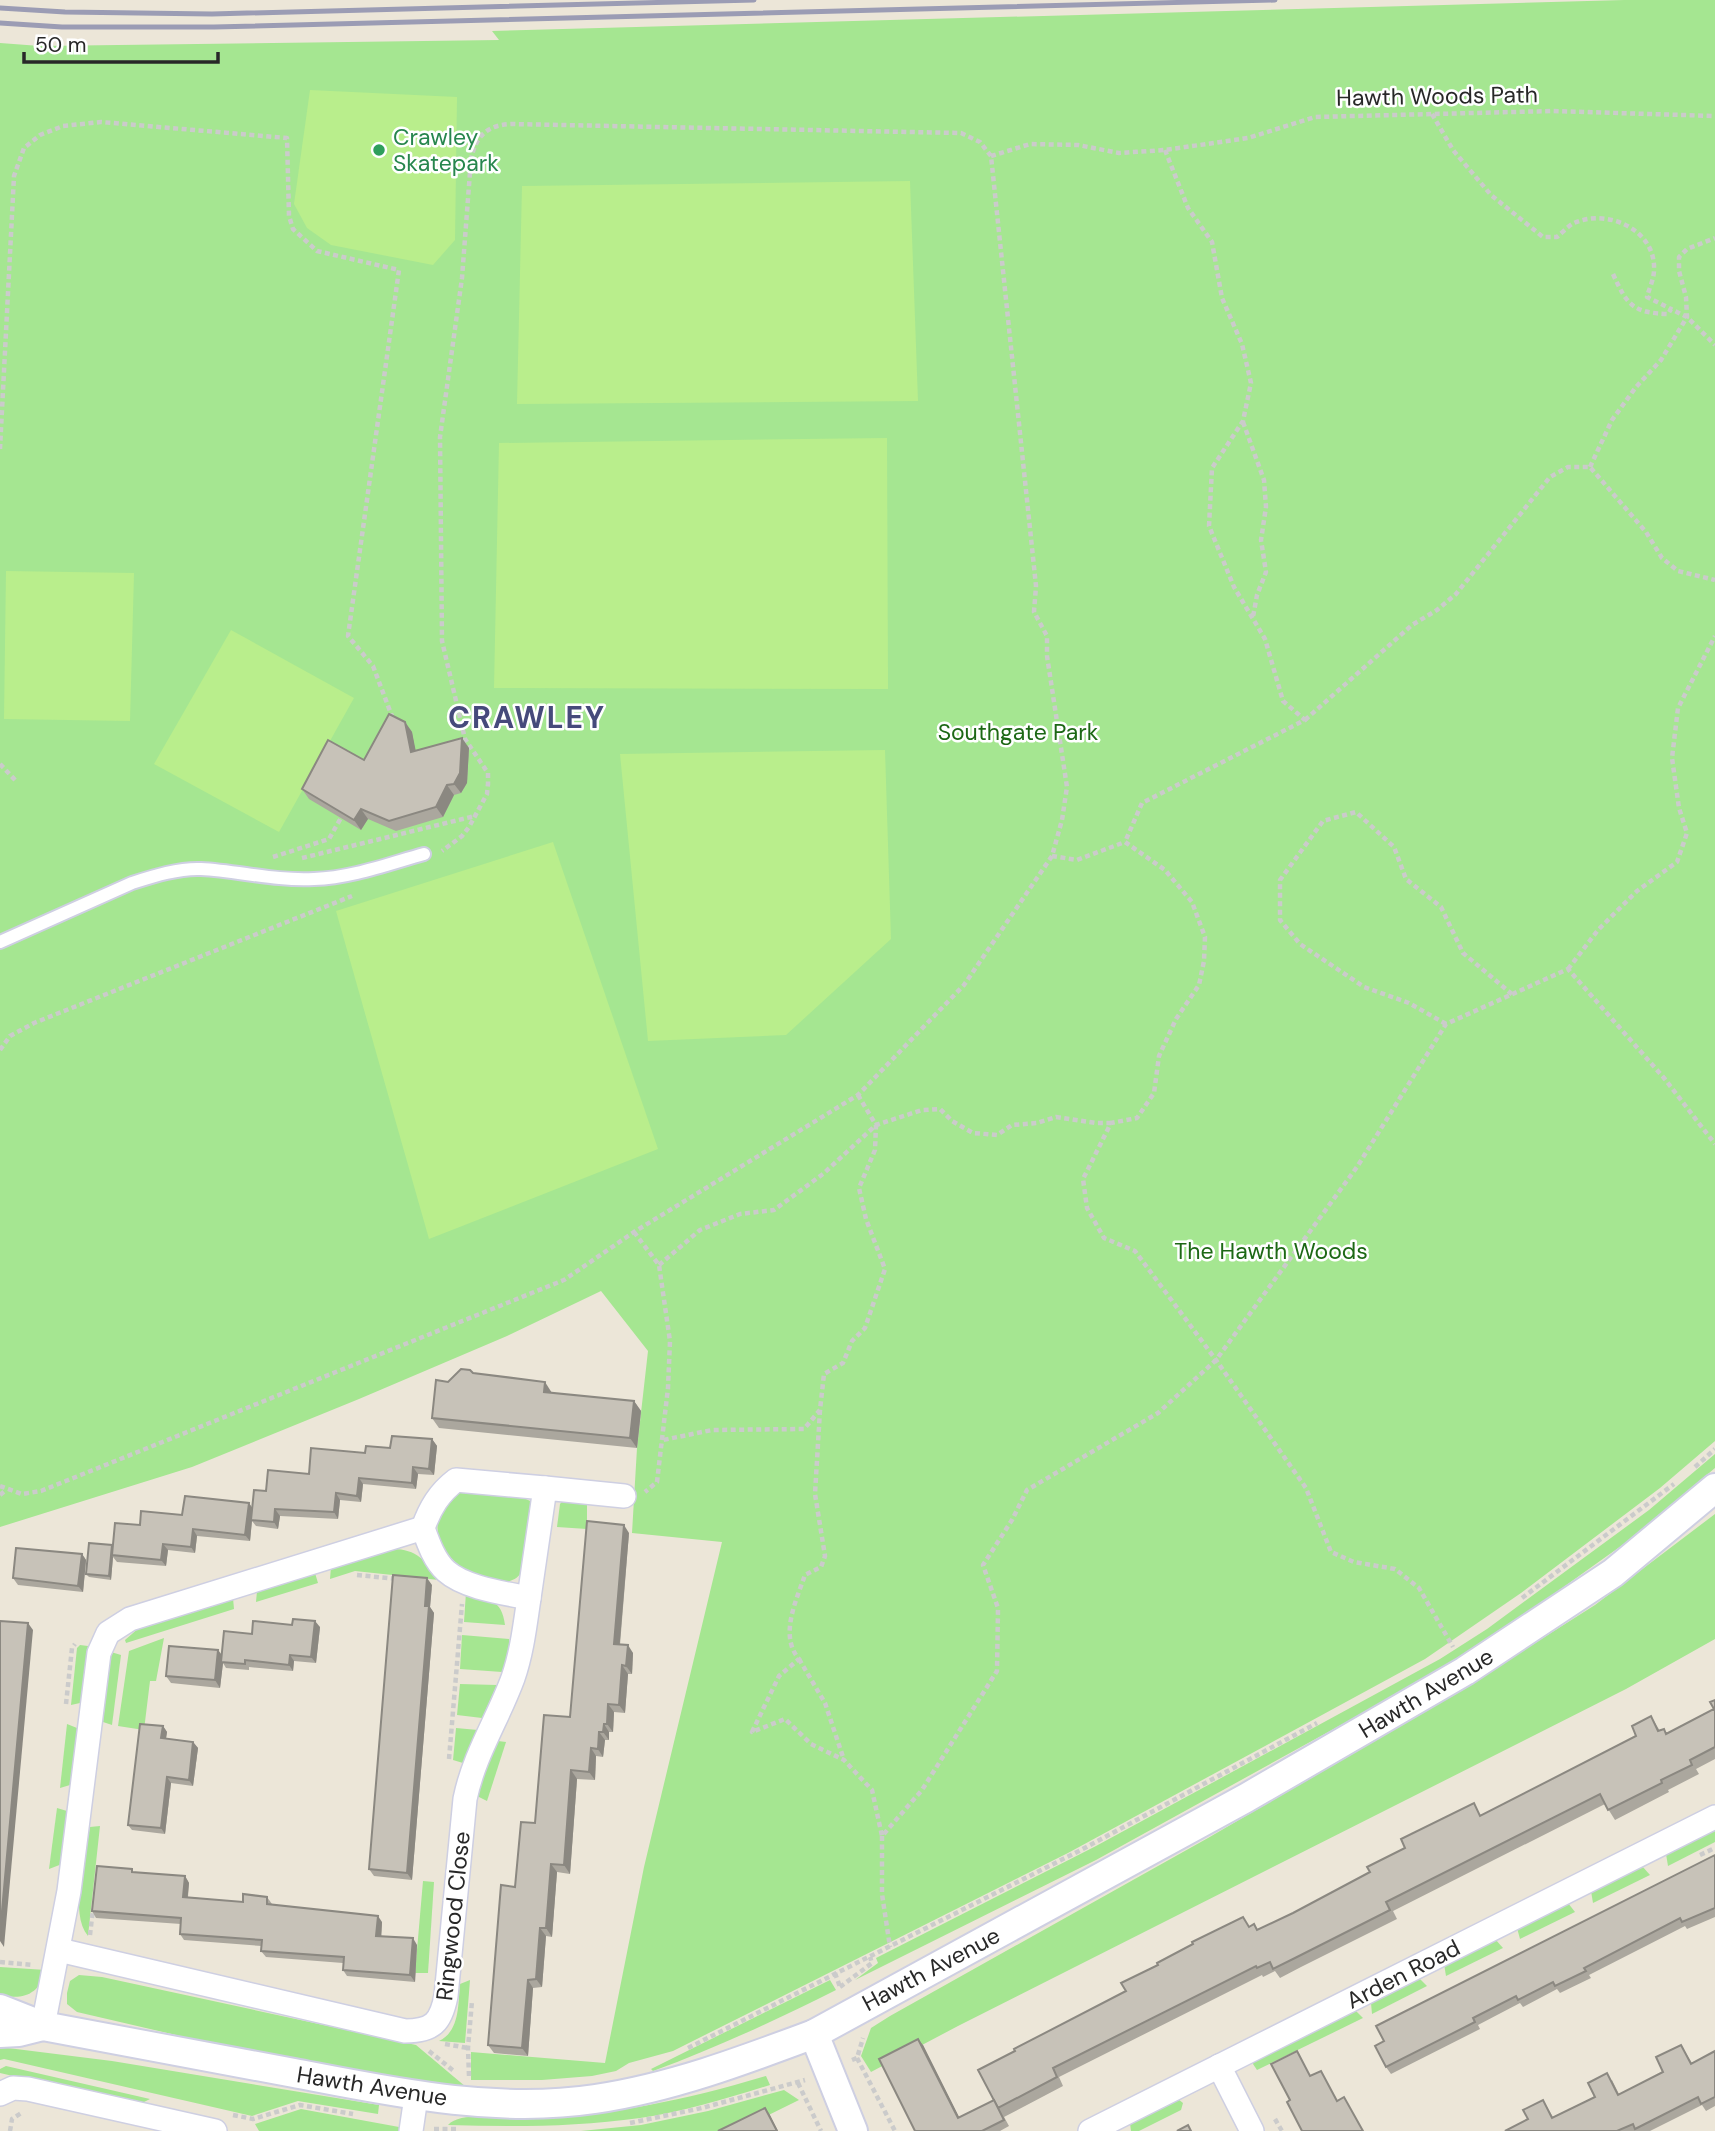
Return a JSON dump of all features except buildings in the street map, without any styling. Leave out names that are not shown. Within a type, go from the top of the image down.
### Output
[{"type":"street","points":[[529,1598],[479,1587],[446,1571],[431,1549],[423,1528],[430,1509],[444,1489],[456,1480],[624,1496]]},
{"type":"street","name":"Ringwood Close","points":[[59,1950],[405,2031],[416,2031],[433,2025],[443,2013],[446,1996],[465,1799],[470,1774],[514,1676],[523,1640],[545,1488]]},
{"type":"street","name":"Hawth Avenue","points":[[0,2009],[43,2026],[416,2096],[528,2103],[593,2099],[652,2089],[756,2056],[814,2034],[1257,1791],[1465,1671],[1612,1573],[1715,1488]]},
{"type":"street","points":[[43,2026],[59,1950],[78,1832],[99,1653],[108,1633],[130,1619],[423,1528]]},
{"type":"street","name":"Arden Road","points":[[1090,2131],[1715,1817]]},
{"type":"street","name":"Hawth Avenue","points":[[0,2033],[43,2026]]},
{"type":"street","points":[[814,2034],[853,2131]]},
{"type":"street","points":[[1219,2066],[1252,2131]]},
{"type":"street","points":[[0,2094],[13,2088],[28,2089],[215,2131]]},
{"type":"street","points":[[411,2131],[416,2096]]},
{"type":"lane","points":[[0,942],[151,877],[200,869],[266,878],[316,879],[345,875],[424,854]]},
{"type":"path","name":"Hawth Woods Path","points":[[991,156],[1030,144],[1078,145],[1119,153],[1165,150],[1248,138],[1315,117],[1552,111],[1715,116]]},
{"type":"path","points":[[1432,114],[1453,150],[1491,195],[1543,237],[1557,237],[1574,223],[1600,218],[1616,220],[1634,229],[1649,246],[1654,270],[1647,297],[1687,317],[1715,345]]},
{"type":"path","points":[[0,449],[14,176],[24,148],[40,135],[63,126],[101,122],[287,138],[289,216],[293,229],[317,251],[399,270],[348,636],[373,666],[394,722]]},
{"type":"path","points":[[0,1486],[22,1494],[41,1491],[564,1280],[634,1232],[858,1095],[964,985],[1052,856],[1062,820],[1067,787],[1047,656],[1047,636],[1034,612],[1036,586],[991,156],[980,142],[961,133],[511,124],[495,125],[481,135],[474,145],[471,159],[462,278],[440,437],[442,641],[465,738],[488,773],[487,794],[462,836],[444,848],[438,857]]},
{"type":"path","points":[[1165,150],[1188,208],[1212,242],[1222,298],[1242,344],[1251,383],[1243,421],[1212,468],[1209,526],[1234,587],[1265,639],[1283,701],[1306,720]]},
{"type":"path","points":[[1590,467],[1612,420],[1636,387],[1661,360],[1687,317],[1679,257],[1687,249],[1715,238]]},
{"type":"path","points":[[1613,274],[1630,304],[1646,313],[1668,314],[1671,309]]},
{"type":"path","points":[[1243,421],[1264,480],[1266,508],[1261,540],[1266,572],[1257,595],[1253,619]]},
{"type":"path","points":[[1052,856],[1077,860],[1125,842],[1142,803],[1306,720],[1412,625],[1437,610],[1456,594],[1550,477],[1568,467],[1590,467],[1646,532],[1662,558],[1678,572],[1715,580]]},
{"type":"path","points":[[882,1836],[922,1790],[997,1671],[998,1608],[983,1564],[1012,1520],[1027,1490],[1158,1413],[1216,1360],[1357,1167],[1446,1024],[1568,969],[1598,930],[1637,891],[1677,862],[1687,833],[1679,808],[1672,758],[1678,708],[1715,636]]},
{"type":"path","points":[[0,764],[16,781]]},
{"type":"path","points":[[1446,1024],[1409,1003],[1364,987],[1300,944],[1280,920],[1280,880],[1323,821],[1356,812],[1394,846],[1406,879],[1441,907],[1463,953],[1513,995]]},
{"type":"path","points":[[266,859],[329,839],[342,816]]},
{"type":"path","points":[[304,858],[475,816]]},
{"type":"path","points":[[659,1265],[700,1230],[740,1214],[774,1210],[823,1174],[876,1125],[922,1110],[940,1109],[952,1121],[973,1133],[997,1135],[1012,1125],[1037,1123],[1056,1117],[1096,1123],[1137,1118],[1154,1093],[1160,1056],[1176,1019],[1199,985],[1205,937],[1192,902],[1165,870],[1125,842]]},
{"type":"path","points":[[0,1050],[10,1036],[34,1023],[361,892]]},
{"type":"path","points":[[1568,969],[1664,1078],[1715,1144]]},
{"type":"path","points":[[844,1760],[825,1703],[791,1649],[789,1633],[794,1604],[805,1575],[821,1567],[825,1556],[816,1494],[824,1374],[843,1363],[852,1341],[865,1328],[885,1269],[866,1219],[859,1188],[875,1150],[876,1125],[858,1095]]},
{"type":"path","points":[[1111,1123],[1083,1179],[1087,1208],[1104,1238],[1135,1251],[1216,1360],[1306,1488],[1331,1552],[1353,1562],[1395,1569],[1419,1588],[1453,1647],[1446,1652]]},
{"type":"path","points":[[624,1496],[644,1493],[657,1482],[663,1440],[670,1341],[659,1265],[634,1232]]},
{"type":"path","points":[[663,1440],[712,1430],[804,1429],[820,1410]]},
{"type":"path","points":[[1694,1467],[1715,1449]]},
{"type":"path","points":[[1519,1600],[1684,1476]]},
{"type":"path","points":[[0,1495],[6,1490]]},
{"type":"path","points":[[355,1575],[409,1580]]},
{"type":"path","points":[[449,1761],[464,1580]]},
{"type":"path","points":[[799,1659],[779,1676],[752,1732],[785,1719],[811,1744],[844,1760],[872,1790],[882,1836],[881,1894],[890,1947]]},
{"type":"path","points":[[677,2053],[1079,1852],[1318,1722]]},
{"type":"path","points":[[88,1957],[94,1904]]},
{"type":"path","points":[[835,1973],[840,1987]]},
{"type":"path","points":[[425,2047],[469,2084],[468,2048],[472,1995]]},
{"type":"path","points":[[857,2058],[895,2131]]},
{"type":"path","points":[[798,2083],[821,2131]]},
{"type":"green space","name":"Southgate Park","points":[[1624,0],[1715,0],[1715,1441],[1660,1488],[1521,1593],[1425,1659],[1068,1853],[673,2051],[629,2063],[616,2071],[592,2076],[542,2080],[471,2080],[471,2052],[605,2063],[644,1867],[722,1542],[632,1533],[637,1448],[648,1351],[601,1291],[507,1336],[192,1467],[0,1527],[0,43],[40,46],[499,40],[492,31]]},
{"type":"green space","name":"Crawley Skatepark","points":[[310,90],[457,97],[455,240],[433,265],[331,245],[307,228],[294,204]]},
{"type":"green space","points":[[910,181],[918,401],[517,404],[522,186]]},
{"type":"green space","points":[[887,438],[888,689],[494,688],[499,443]]},
{"type":"green space","points":[[6,571],[134,573],[130,721],[4,719]]},
{"type":"green space","points":[[231,630],[354,698],[279,832],[154,764]]},
{"type":"green space","points":[[885,750],[891,939],[786,1035],[648,1041],[620,754]]},
{"type":"green space","points":[[553,842],[658,1149],[429,1239],[336,911]]},
{"type":"green space","points":[[1715,1454],[1715,1468],[1628,1541],[1485,1643],[1096,1860],[855,1980],[878,1963],[876,1958],[1096,1846],[1440,1659],[1487,1629],[1649,1510]]},
{"type":"green space","points":[[460,1491],[522,1497],[530,1501],[533,1510],[523,1569],[513,1580],[496,1582],[477,1576],[459,1565],[445,1550],[438,1531],[442,1511]]},
{"type":"green space","points":[[565,1498],[587,1500],[587,1529],[557,1527],[560,1504]]},
{"type":"green space","points":[[1715,1514],[1715,1639],[1626,1689],[871,2072],[861,2056],[871,2028],[1208,1838],[1448,1698],[1595,1605]]},
{"type":"green space","points":[[393,1549],[408,1551],[420,1557],[439,1580],[355,1571],[330,1579],[331,1567]]},
{"type":"green space","points":[[315,1573],[318,1583],[256,1602],[257,1591]]},
{"type":"green space","points":[[466,1592],[493,1601],[501,1610],[505,1625],[464,1622]]},
{"type":"green space","points":[[233,1598],[234,1609],[126,1643],[125,1640],[140,1627]]},
{"type":"green space","points":[[462,1635],[509,1639],[510,1652],[502,1672],[460,1669]]},
{"type":"green space","points":[[164,1638],[156,1681],[150,1681],[144,1730],[118,1726],[129,1651]]},
{"type":"green space","points":[[80,1645],[88,1646],[82,1697],[80,1703],[71,1705],[77,1648]]},
{"type":"green space","points":[[111,1652],[121,1655],[112,1725],[103,1722]]},
{"type":"green space","points":[[460,1684],[497,1685],[482,1718],[457,1715]]},
{"type":"green space","points":[[67,1724],[77,1728],[79,1732],[73,1780],[70,1785],[60,1788]]},
{"type":"green space","points":[[456,1728],[478,1730],[463,1763],[453,1760]]},
{"type":"green space","points":[[498,1741],[506,1742],[487,1801],[477,1796],[482,1775]]},
{"type":"green space","points":[[57,1808],[67,1811],[69,1815],[62,1864],[49,1869]]},
{"type":"green space","points":[[100,1826],[88,1936],[82,1926],[80,1913],[80,1884],[90,1827]]},
{"type":"green space","points":[[1715,1829],[1715,1842],[1668,1866],[1666,1854]]},
{"type":"green space","points":[[1642,1866],[1650,1875],[1593,1903],[1591,1891]]},
{"type":"green space","points":[[423,1881],[434,1882],[428,1973],[415,1973]]},
{"type":"green space","points":[[1568,1903],[1575,1912],[1520,1939],[1517,1928]]},
{"type":"green space","points":[[1495,1939],[1503,1948],[1446,1976],[1444,1964]]},
{"type":"green space","points":[[0,1967],[46,1970],[34,1990],[16,1997],[0,1995]]},
{"type":"green space","points":[[79,1975],[102,1977],[416,2045],[466,2087],[355,2072],[262,2055],[77,2012],[67,2004],[67,1993],[70,1981]]},
{"type":"green space","points":[[1419,1978],[1427,1986],[1372,2014],[1371,2003]]},
{"type":"green space","points":[[470,1980],[465,2043],[439,2041],[451,2031],[454,2024],[460,1984]]},
{"type":"green space","points":[[830,1980],[836,1990],[723,2043],[653,2071],[651,2069]]},
{"type":"green space","points":[[1355,2010],[1363,2018],[1257,2070],[1253,2064],[1254,2060]]},
{"type":"green space","points":[[0,2047],[112,2061],[379,2105],[378,2114],[298,2101],[252,2116],[0,2060]]},
{"type":"green space","points":[[6,2066],[150,2099],[138,2105],[0,2073],[0,2069]]},
{"type":"green space","points":[[766,2076],[770,2085],[722,2100],[640,2118],[544,2126],[448,2125],[463,2118],[485,2116],[527,2119],[618,2110],[677,2099]]},
{"type":"green space","points":[[784,2090],[799,2100],[736,2131],[581,2131],[641,2125],[708,2111]]},
{"type":"green space","points":[[1178,2099],[1183,2103],[1181,2110],[1139,2131],[1131,2131],[1130,2123]]},
{"type":"green space","points":[[301,2109],[399,2127],[399,2131],[259,2131],[255,2124]]},
{"type":"railway","points":[[0,8],[65,12],[212,14],[754,0]]},
{"type":"railway","points":[[0,23],[62,27],[214,27],[1275,0]]},
{"type":"place","name":"Crawley Skatepark","points":[[379,150]]},
{"type":"district","name":"CRAWLEY","points":[[527,718]]},
{"type":"park label","name":"The Hawth Woods","points":[[1271,1251]]}]
